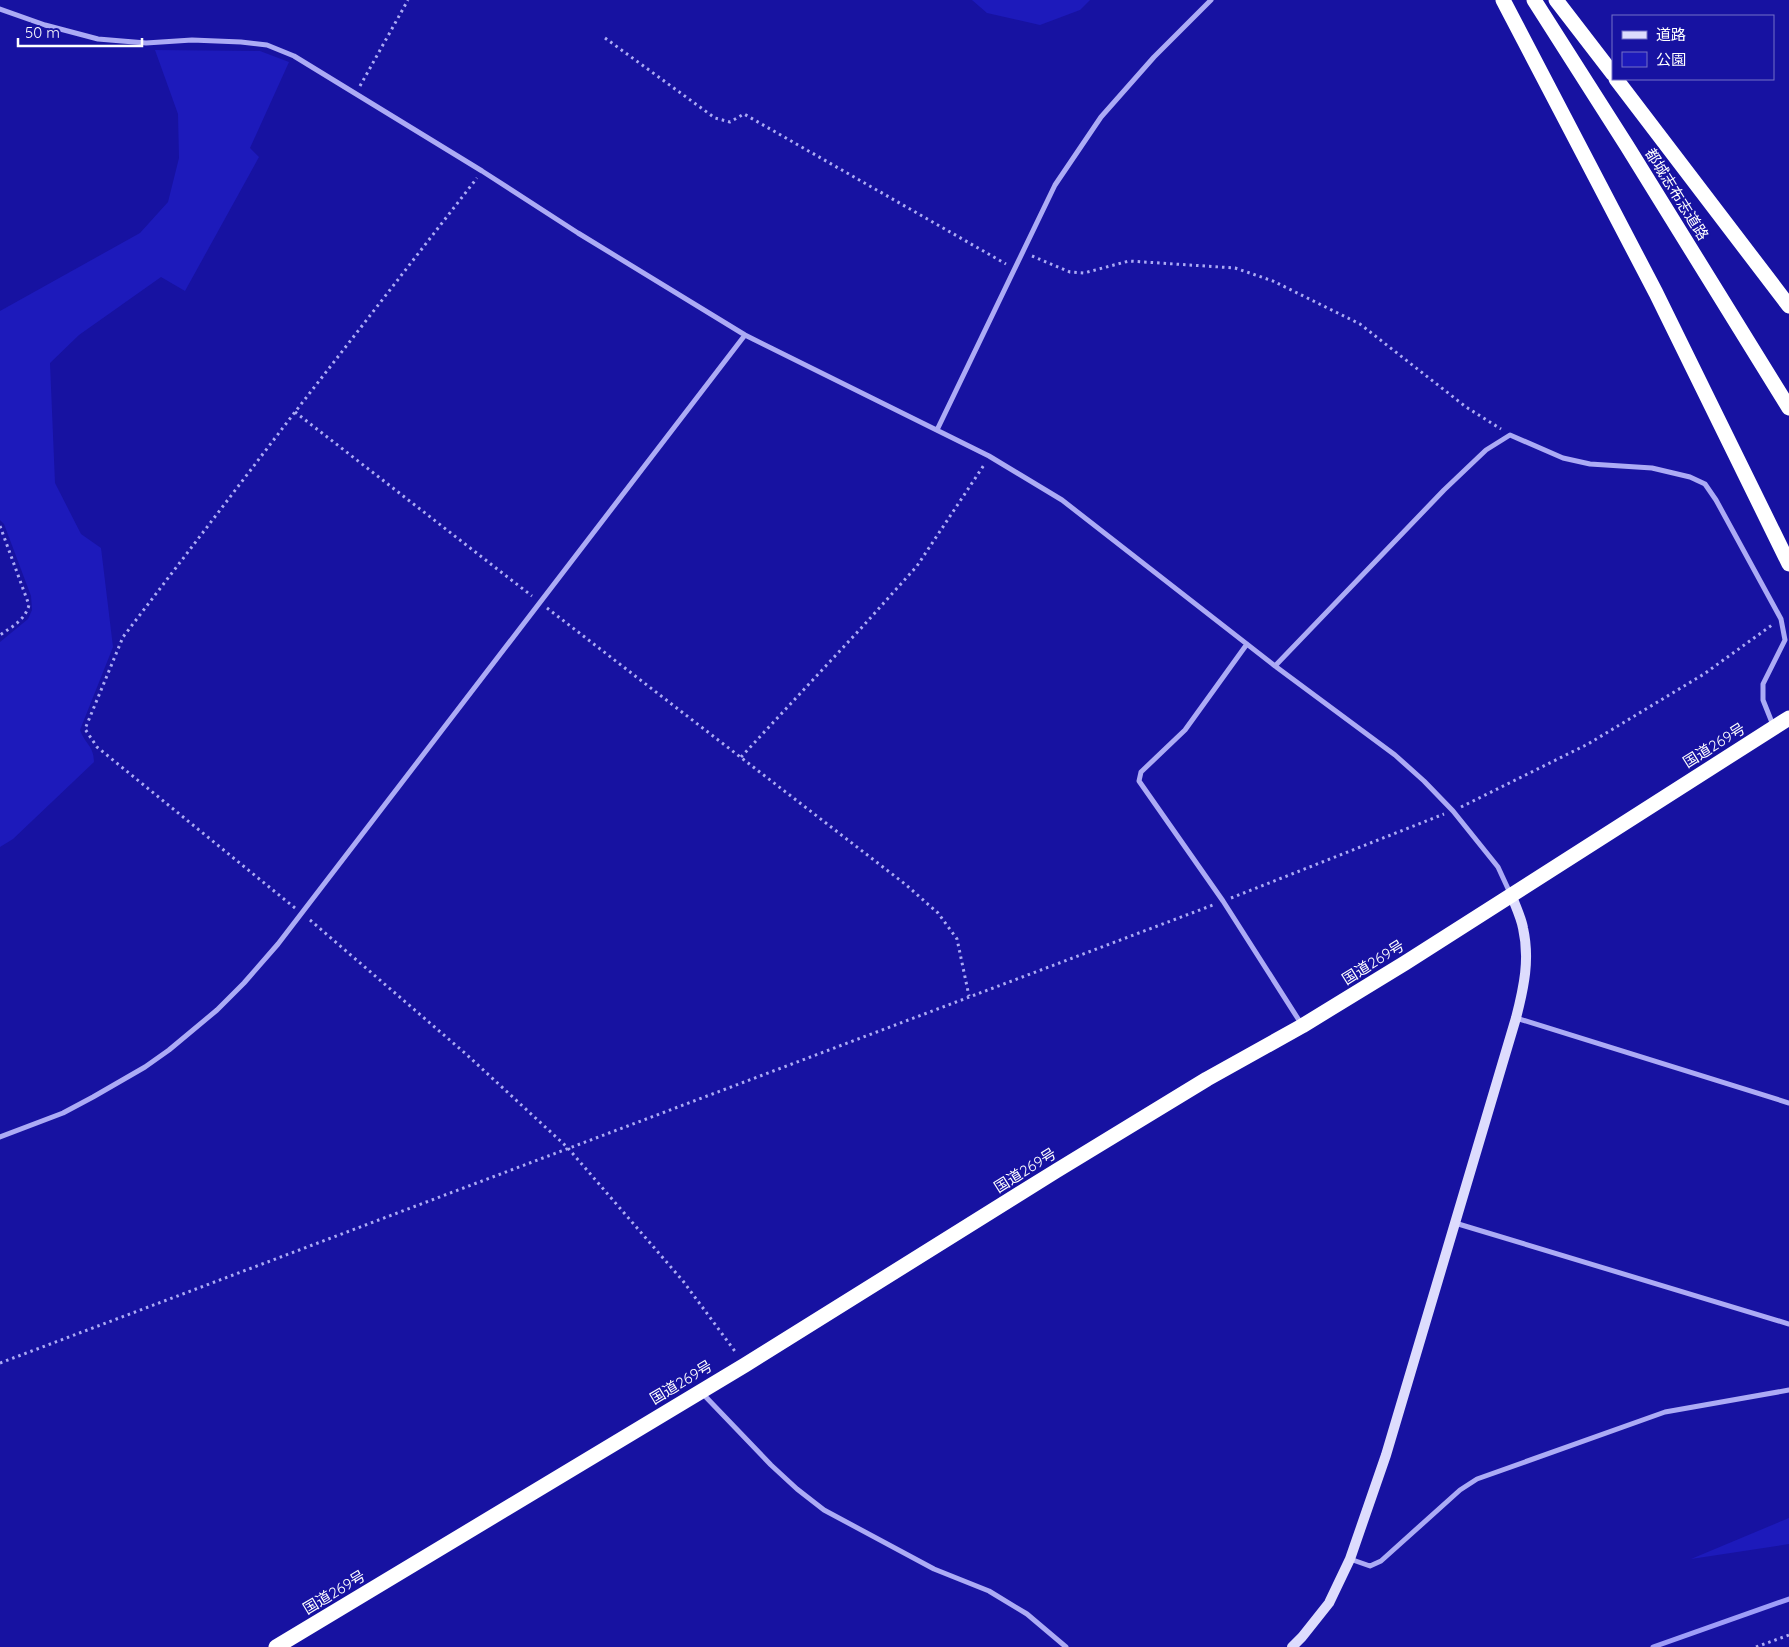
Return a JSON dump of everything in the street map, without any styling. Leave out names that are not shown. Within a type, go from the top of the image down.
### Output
[{"type":"highway","points":[[1503,0],[1656,293],[1789,564]]},
{"type":"highway","name":"都城志布志道路","points":[[1534,0],[1789,408]]},
{"type":"highway","points":[[1556,0],[1612,73]]},
{"type":"highway","points":[[1617,80],[1789,306]]},
{"type":"highway","name":"国道269号","points":[[276,1647],[745,1365],[1207,1079],[1302,1026],[1405,963],[1789,718]]},
{"type":"street","points":[[937,430],[1055,185],[1101,117],[1154,57],[1211,0]]},
{"type":"street","points":[[0,9],[45,25],[98,39],[146,43],[192,40],[267,45],[294,56],[745,335],[989,456],[1062,500],[1275,666],[1395,755],[1453,811],[1498,866],[1523,926],[1527,963],[1524,989],[1386,1455],[1350,1559],[1329,1603],[1292,1647]]},
{"type":"street","points":[[0,1137],[63,1113],[145,1067],[169,1050],[217,1010],[244,983],[278,944],[745,335]]},
{"type":"street","points":[[1275,666],[1444,490],[1486,450],[1510,435],[1564,458],[1590,464],[1652,468],[1690,477],[1705,484],[1716,500],[1781,619],[1785,640],[1763,684],[1763,700],[1774,728]]},
{"type":"street","points":[[1247,644],[1185,730],[1141,772],[1139,781],[1223,901],[1302,1026]]},
{"type":"street","points":[[1516,1018],[1789,1103]]},
{"type":"street","points":[[1454,1223],[1789,1324]]},
{"type":"street","points":[[1350,1559],[1370,1566],[1381,1561],[1460,1490],[1477,1479],[1665,1412],[1789,1390]]},
{"type":"street","points":[[700,1391],[771,1465],[824,1510],[934,1570],[990,1591],[1027,1614],[1066,1647]]},
{"type":"path","points":[[356,93],[408,0]]},
{"type":"path","points":[[605,38],[715,118],[730,122],[744,114],[1014,268]]},
{"type":"path","points":[[482,172],[123,637],[85,729],[97,747],[301,912],[466,1054],[567,1148],[683,1281],[745,1365]]},
{"type":"path","points":[[1023,251],[1070,272],[1084,274],[1128,261],[1235,268],[1273,282],[1360,324],[1466,407],[1510,435]]},
{"type":"path","points":[[295,412],[905,884],[938,913],[957,939],[969,996]]},
{"type":"path","points":[[741,758],[917,566],[989,456]]},
{"type":"path","points":[[0,526],[29,605],[27,614],[0,636]]},
{"type":"path","points":[[0,1363],[1223,901],[1453,811],[1588,744],[1704,674],[1781,619]]},
{"type":"path","points":[[1756,1647],[1789,1635]]},
{"type":"green space","points":[[972,0],[1090,0],[1080,10],[1040,25],[987,13]]},
{"type":"green space","points":[[155,50],[260,51],[289,62],[250,148],[259,157],[185,291],[161,277],[79,335],[50,363],[55,483],[81,534],[101,548],[113,647],[80,730],[93,752],[94,762],[13,839],[0,847],[0,642],[28,619],[32,610],[31,596],[4,524],[0,520],[0,311],[140,233],[168,202],[179,158],[178,114]]},
{"type":"green space","points":[[1789,1518],[1789,1544],[1691,1559]]},
{"type":"waterway","points":[[1653,1647],[1789,1599]]}]
